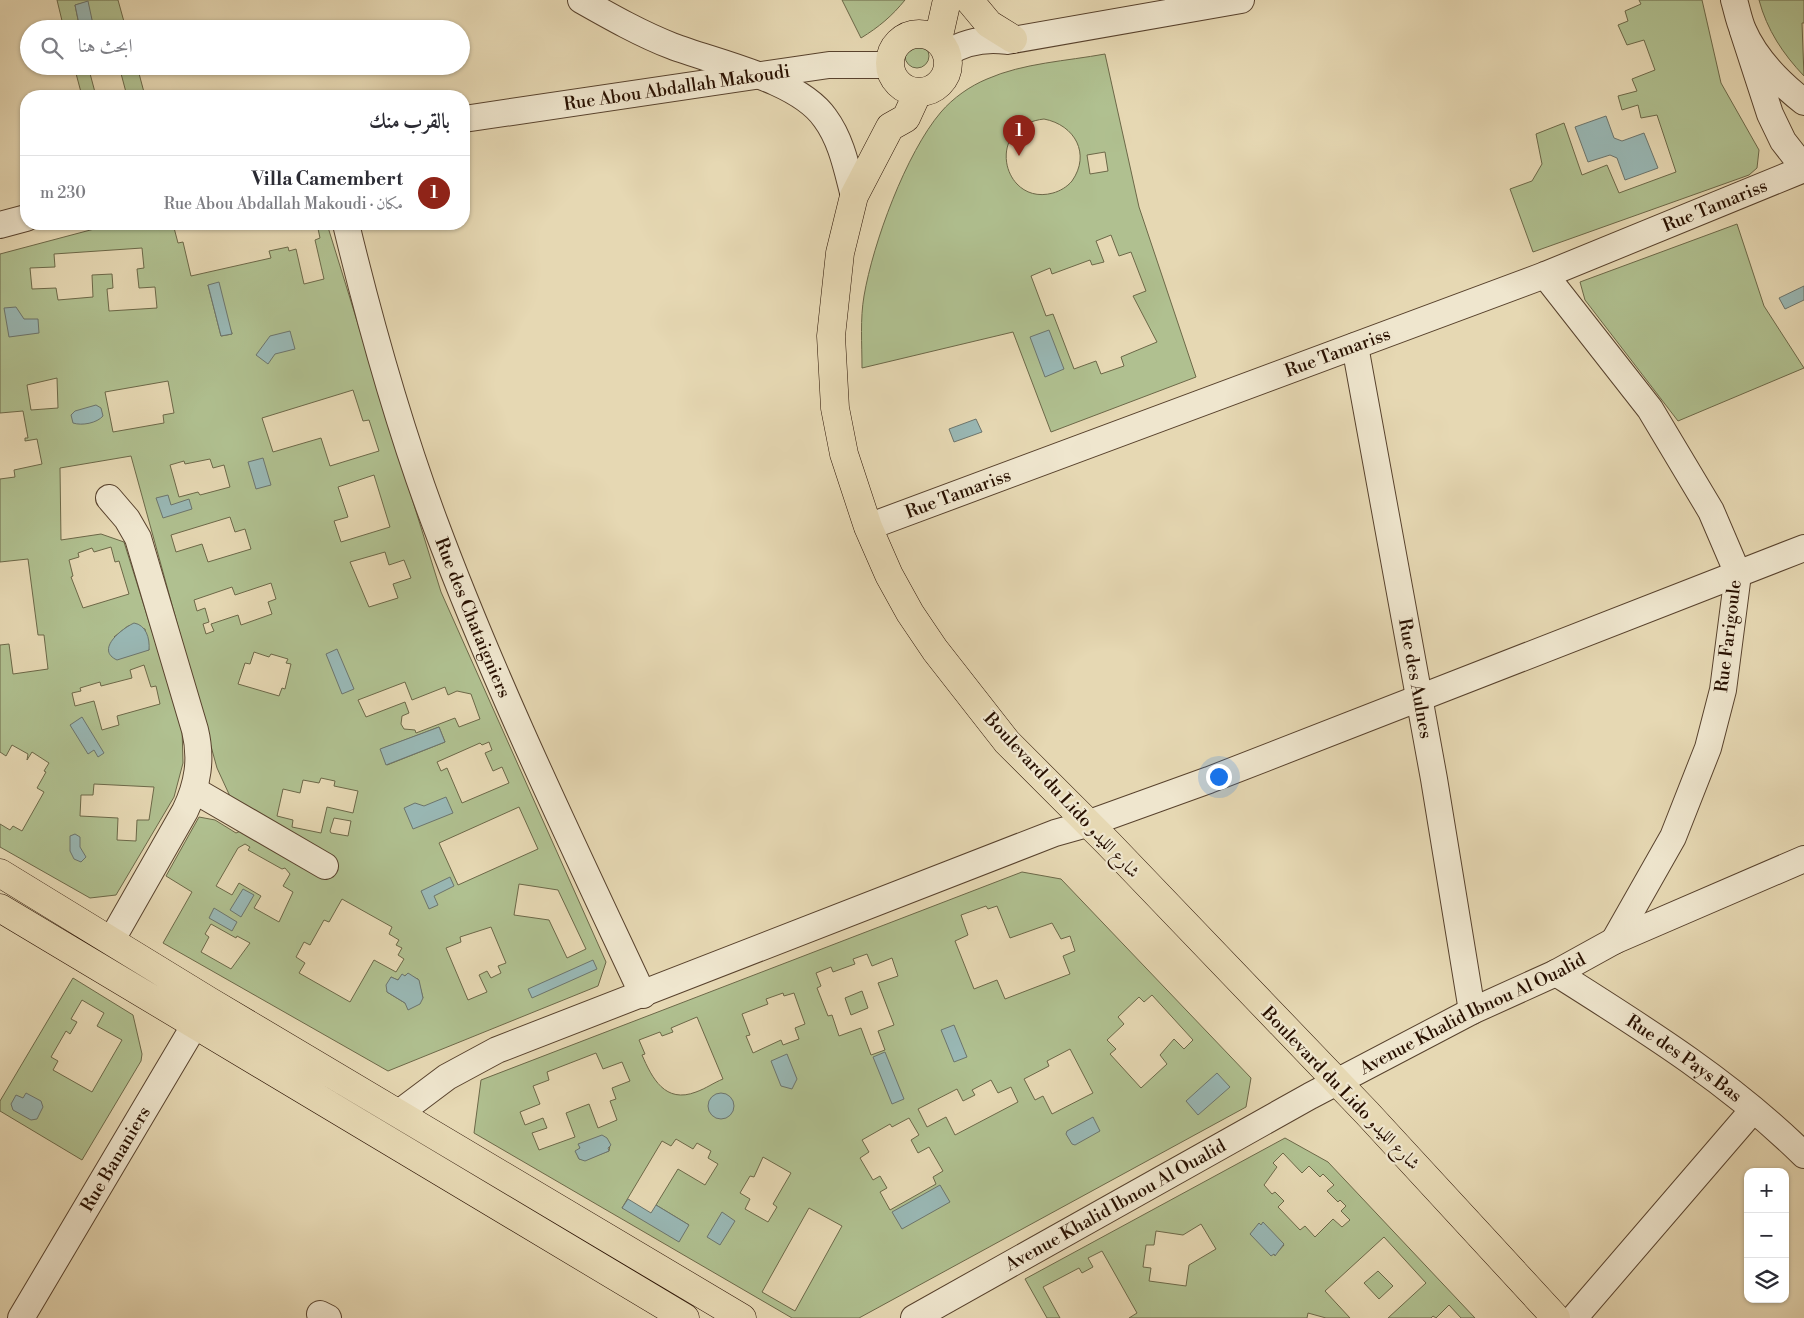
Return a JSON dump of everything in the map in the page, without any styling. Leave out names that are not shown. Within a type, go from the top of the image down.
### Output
[{"type":"main road","points":[[933,0],[921,21],[938,49],[945,76],[934,88],[902,81],[894,47],[908,35],[938,49]]},
{"type":"main road","points":[[938,49],[947,0]]},
{"type":"main road","points":[[969,0],[990,24],[1010,40]]},
{"type":"main road","name":"Boulevard du Lido شارع الليدو","points":[[902,81],[906,118],[890,127],[854,196],[840,253],[831,336],[831,365],[835,408],[844,454],[868,527],[889,575],[910,613],[935,650],[1007,742],[1338,1083],[1556,1318]]},
{"type":"main road","points":[[0,873],[209,1001],[742,1318]]},
{"type":"main road","points":[[0,908],[685,1318]]},
{"type":"street","points":[[581,0],[664,43],[736,66],[790,89],[810,103],[825,118],[845,161],[854,196]]},
{"type":"street","points":[[938,49],[1000,50],[1010,40],[1238,0]]},
{"type":"street","points":[[1734,0],[1770,114],[1783,141],[1804,168]]},
{"type":"street","points":[[1743,31],[1771,72],[1804,102]]},
{"type":"street","name":"Rue Abou Abdallah Makoudi","points":[[470,117],[829,65],[902,81]]},
{"type":"street","name":"Rue Tamariss","points":[[868,527],[1545,275],[1804,168]]},
{"type":"street","points":[[0,225],[20,220]]},
{"type":"street","name":"Rue des Chataigniers","points":[[348,230],[373,328],[434,520],[518,726],[643,995]]},
{"type":"street","name":"Rue Farigoule","points":[[1545,275],[1650,409],[1711,511],[1738,574],[1723,690],[1708,748],[1673,836],[1614,941]]},
{"type":"street","name":"Rue des Aulnes","points":[[1355,346],[1419,698],[1472,1011]]},
{"type":"street","points":[[110,498],[127,519],[138,538],[195,730],[200,761],[194,790],[173,834],[112,941]]},
{"type":"street","points":[[399,1114],[447,1077],[488,1054],[1055,834],[1087,824],[1419,698],[1804,548]]},
{"type":"street","points":[[194,790],[325,866]]},
{"type":"street","name":"Avenue Khalid Ibnou Al Oualid","points":[[914,1318],[1301,1101],[1472,1011],[1556,972],[1614,941],[1804,859]]},
{"type":"street","name":"Rue des Pays Bas","points":[[1556,972],[1683,1054],[1779,1130],[1804,1155]]},
{"type":"street","name":"Rue Bananiers","points":[[21,1318],[209,1001]]},
{"type":"street","points":[[1574,1318],[1753,1110]]},
{"type":"green space","points":[[57,0],[118,0],[124,20],[92,20],[87,2],[75,5],[78,20],[62,20]]},
{"type":"green space","points":[[842,0],[905,0],[885,21],[861,38]]},
{"type":"green space","points":[[1639,0],[1702,0],[1721,83],[1759,150],[1757,168],[1749,175],[1533,252],[1510,189],[1532,181],[1542,164],[1536,134],[1564,123],[1582,175],[1607,165],[1619,193],[1676,172],[1657,115],[1641,118],[1638,105],[1622,110],[1618,96],[1637,91],[1632,79],[1655,70],[1644,40],[1627,45],[1618,25],[1628,21],[1625,11],[1641,4]]},
{"type":"green space","points":[[1759,0],[1804,0],[1804,23],[1802,23],[1804,76],[1789,59],[1771,31]]},
{"type":"green space","points":[[917,44],[925,48],[929,56],[925,64],[917,68],[909,64],[905,56],[909,48]]},
{"type":"green space","points":[[1105,54],[1139,207],[1196,377],[1051,432],[1013,332],[862,368],[864,296],[868,275],[883,225],[915,151],[941,112],[974,85],[1015,69]],"holes":[[[1044,119],[1055,122],[1071,134],[1077,142],[1080,151],[1080,161],[1078,171],[1066,187],[1053,193],[1036,194],[1022,188],[1012,178],[1007,164],[1007,149],[1013,135],[1025,125]],[[1105,152],[1108,171],[1090,174],[1087,155]],[[1111,235],[1119,256],[1131,252],[1146,291],[1133,296],[1157,342],[1121,357],[1124,366],[1101,374],[1096,361],[1074,369],[1053,314],[1046,316],[1031,276],[1050,268],[1052,274],[1090,260],[1092,265],[1104,262],[1096,241]]]},
{"type":"green space","points":[[76,75],[90,75],[94,90],[80,90]]},
{"type":"green space","points":[[121,75],[139,75],[143,90],[125,90]]},
{"type":"green space","points":[[1737,224],[1764,306],[1804,368],[1678,421],[1585,300],[1580,282]]},
{"type":"green space","points":[[90,230],[175,230],[178,243],[183,242],[191,276],[271,258],[269,251],[288,247],[289,251],[296,249],[304,284],[324,279],[315,240],[320,238],[318,230],[329,230],[441,592],[606,962],[598,986],[388,1071],[163,943],[192,892],[166,876],[199,817],[215,820],[236,833],[245,829],[217,768],[131,456],[60,468],[61,540],[101,534],[124,542],[182,727],[183,763],[174,797],[116,895],[90,898],[0,847],[0,824],[10,830],[13,826],[22,831],[44,792],[37,788],[49,763],[32,752],[27,760],[28,754],[12,745],[6,756],[0,752],[0,645],[9,644],[13,674],[48,669],[44,635],[38,635],[28,559],[0,562],[0,479],[15,477],[14,470],[42,464],[37,439],[25,441],[25,438],[28,438],[23,411],[0,413],[0,254]],"holes":[[[142,248],[144,268],[137,269],[139,288],[155,287],[157,308],[109,311],[107,289],[113,288],[112,274],[92,275],[93,297],[58,300],[56,288],[32,289],[30,268],[55,267],[54,254]],[[208,285],[232,333],[221,336]],[[57,378],[58,408],[31,410],[27,385]],[[168,381],[174,413],[163,415],[164,423],[113,432],[105,392]],[[353,390],[363,421],[369,420],[379,451],[330,466],[321,438],[273,452],[262,418]],[[210,459],[213,468],[224,465],[230,487],[200,495],[198,492],[179,497],[170,465],[184,461],[185,464]],[[374,475],[390,527],[341,542],[334,521],[348,517],[338,487]],[[230,517],[235,532],[245,529],[251,549],[208,562],[202,544],[176,552],[171,535]],[[111,547],[115,562],[119,561],[129,594],[83,608],[71,577],[73,576],[69,560],[79,557],[78,553],[92,548],[94,552]],[[385,552],[389,565],[404,560],[411,578],[393,584],[398,598],[369,607],[350,562]],[[271,583],[276,599],[268,602],[272,614],[241,625],[238,615],[211,624],[214,631],[206,634],[203,624],[209,622],[205,608],[197,611],[194,600],[232,587],[235,595]],[[128,626],[145,629],[149,650],[114,637]],[[254,652],[269,657],[271,654],[288,659],[286,663],[291,664],[285,689],[282,688],[279,696],[238,684],[245,663],[250,664]],[[144,665],[151,687],[156,686],[160,704],[117,716],[119,725],[102,730],[94,701],[75,706],[72,693],[81,691],[80,688],[100,682],[101,686],[132,678],[130,670]],[[405,682],[412,700],[445,687],[448,695],[457,691],[471,694],[480,719],[459,727],[455,718],[416,733],[415,730],[404,729],[401,724],[402,716],[409,713],[405,702],[366,717],[358,700]],[[439,727],[445,742],[387,765],[381,749]],[[489,742],[492,750],[485,753],[493,771],[502,767],[509,783],[462,803],[447,768],[441,771],[437,762],[480,743],[482,745]],[[321,778],[335,781],[334,786],[358,791],[353,813],[327,807],[321,833],[292,827],[293,820],[277,816],[283,789],[300,793],[303,780],[319,783]],[[94,784],[154,787],[149,820],[137,820],[136,841],[117,840],[118,818],[80,816],[81,795],[93,795]],[[519,807],[538,849],[458,885],[439,843]],[[334,818],[351,821],[348,836],[331,833]],[[245,844],[250,847],[248,850],[282,869],[285,868],[290,874],[283,886],[293,892],[279,922],[254,908],[261,896],[239,883],[232,895],[216,886],[238,848]],[[519,884],[558,890],[586,949],[567,958],[549,920],[514,915]],[[342,899],[392,927],[389,934],[399,940],[396,945],[402,948],[398,955],[404,959],[396,972],[374,960],[350,1002],[299,973],[305,963],[296,957],[304,942],[310,945],[324,920],[329,922]],[[211,924],[236,938],[237,936],[250,943],[231,969],[201,952],[209,937],[205,934]],[[491,927],[506,963],[498,966],[501,973],[491,978],[487,971],[479,975],[487,992],[468,1000],[446,948],[461,942],[460,937]],[[406,975],[418,979],[423,998],[405,1003],[387,992],[391,977],[397,980]]]},
{"type":"green space","points":[[1022,872],[1061,879],[1251,1078],[1246,1107],[859,1318],[792,1318],[474,1133],[481,1080]],"holes":[[[986,906],[988,909],[997,906],[1010,938],[1052,923],[1061,939],[1070,936],[1075,951],[1063,956],[1070,974],[1005,999],[997,980],[974,989],[955,941],[968,935],[961,915]],[[867,954],[872,966],[892,958],[898,976],[878,983],[894,1025],[878,1031],[885,1050],[871,1055],[861,1028],[839,1036],[832,1015],[828,1016],[817,988],[821,986],[816,973],[831,967],[833,972],[855,964],[853,959]],[[783,993],[784,996],[794,993],[805,1024],[795,1028],[799,1039],[783,1045],[781,1040],[753,1053],[746,1036],[750,1035],[742,1014],[768,1004],[766,999]],[[1152,995],[1193,1040],[1184,1049],[1174,1039],[1160,1055],[1167,1064],[1141,1088],[1110,1054],[1116,1049],[1107,1040],[1124,1024],[1118,1017],[1139,997],[1144,1002]],[[697,1017],[723,1079],[685,1095],[676,1095],[668,1092],[661,1087],[650,1072],[642,1055],[645,1054],[639,1040],[660,1032],[662,1036],[673,1032],[671,1028]],[[1070,1049],[1093,1093],[1052,1114],[1043,1096],[1035,1100],[1024,1079],[1049,1066],[1047,1061]],[[596,1053],[603,1069],[622,1062],[630,1081],[612,1088],[616,1099],[610,1101],[617,1120],[598,1128],[589,1104],[566,1113],[575,1137],[539,1150],[532,1133],[547,1128],[543,1118],[525,1125],[520,1112],[540,1104],[533,1086],[549,1080],[547,1072]],[[991,1080],[998,1093],[1011,1087],[1018,1102],[955,1135],[946,1117],[927,1127],[918,1109],[957,1089],[963,1101],[975,1095],[972,1090]],[[909,1118],[919,1135],[911,1140],[918,1153],[929,1147],[943,1171],[933,1177],[936,1184],[890,1210],[880,1192],[887,1188],[880,1176],[873,1180],[860,1158],[869,1152],[862,1140],[890,1124],[892,1127]],[[603,1138],[610,1145],[609,1151],[585,1160],[579,1159],[576,1152],[580,1148],[579,1144]],[[676,1139],[693,1149],[697,1143],[711,1151],[708,1158],[718,1164],[705,1185],[678,1169],[656,1205],[689,1225],[622,1208],[662,1141],[671,1146]],[[763,1157],[791,1173],[773,1204],[777,1207],[768,1222],[745,1209],[750,1199],[740,1193],[750,1176],[754,1177]],[[809,1208],[842,1226],[795,1311],[762,1292]]]},
{"type":"green space","points":[[73,978],[133,1015],[142,1054],[141,1061],[82,1160],[0,1111],[0,1101]],"holes":[[[82,1000],[104,1013],[97,1026],[122,1040],[92,1092],[53,1070],[58,1061],[51,1057],[66,1031],[70,1034],[77,1022],[71,1019]]]},
{"type":"green space","points":[[862,991],[868,1008],[851,1015],[845,998]]},
{"type":"green space","points":[[1285,1138],[1328,1162],[1475,1318],[1461,1318],[1449,1305],[1436,1318],[1433,1316],[1431,1318],[1388,1318],[1426,1283],[1384,1237],[1325,1291],[1350,1318],[1326,1318],[1308,1313],[1307,1318],[1129,1318],[1137,1313],[1102,1251],[1088,1258],[1093,1267],[1082,1273],[1079,1268],[1043,1287],[1060,1318],[1047,1318],[1025,1279]],"holes":[[[1283,1153],[1302,1173],[1309,1166],[1320,1177],[1323,1174],[1334,1185],[1327,1191],[1338,1202],[1340,1200],[1346,1206],[1341,1211],[1350,1220],[1342,1227],[1333,1219],[1315,1237],[1305,1226],[1300,1230],[1278,1207],[1284,1201],[1275,1192],[1272,1194],[1264,1185],[1277,1167],[1273,1163]],[[1201,1224],[1216,1249],[1189,1265],[1186,1286],[1149,1281],[1151,1268],[1143,1267],[1146,1245],[1154,1245],[1156,1231],[1183,1235]],[[1253,1232],[1284,1245],[1275,1255],[1251,1234]]]},
{"type":"green space","points":[[1378,1271],[1393,1286],[1379,1299],[1364,1283]]},
{"type":"water","points":[[88,1],[92,20],[78,20],[75,5]]},
{"type":"water","points":[[1606,116],[1614,138],[1622,141],[1644,133],[1658,168],[1625,180],[1617,158],[1610,155],[1588,162],[1575,127]]},
{"type":"water","points":[[219,282],[232,334],[221,336],[208,285]]},
{"type":"water","points":[[1804,286],[1804,300],[1785,309],[1779,298]]},
{"type":"water","points":[[16,307],[24,319],[38,319],[39,333],[9,337],[4,308]]},
{"type":"water","points":[[1049,330],[1064,369],[1045,377],[1030,337]]},
{"type":"water","points":[[290,331],[295,349],[275,354],[268,364],[256,355],[270,336]]},
{"type":"water","points":[[96,405],[101,408],[103,416],[89,423],[73,423],[71,415],[75,411]]},
{"type":"water","points":[[976,419],[982,432],[954,442],[949,429]]},
{"type":"water","points":[[263,458],[271,485],[256,489],[248,462]]},
{"type":"water","points":[[168,495],[171,505],[189,499],[192,509],[163,518],[156,498]]},
{"type":"water","points":[[134,623],[142,626],[144,629],[149,641],[149,650],[117,660],[111,656],[109,645],[117,635]]},
{"type":"water","points":[[337,649],[354,689],[342,694],[326,654]]},
{"type":"water","points":[[82,717],[104,753],[98,757],[94,750],[88,754],[70,725]]},
{"type":"water","points":[[439,727],[445,742],[386,765],[380,749]]},
{"type":"water","points":[[446,797],[453,813],[413,829],[404,808],[415,803],[424,806]]},
{"type":"water","points":[[75,834],[80,837],[80,847],[86,857],[81,862],[74,859],[70,851],[70,836]]},
{"type":"water","points":[[450,877],[454,886],[434,896],[438,905],[429,909],[421,891]]},
{"type":"water","points":[[243,889],[254,895],[241,917],[230,910]]},
{"type":"water","points":[[214,908],[237,922],[232,931],[209,918]]},
{"type":"water","points":[[593,960],[597,969],[532,998],[528,989]]},
{"type":"water","points":[[408,973],[419,980],[423,998],[420,1004],[408,1010],[405,1003],[387,992],[386,985],[391,977],[398,980],[402,974],[405,976]]},
{"type":"water","points":[[954,1025],[967,1057],[954,1062],[941,1030]]},
{"type":"water","points":[[885,1052],[904,1099],[892,1104],[873,1057]]},
{"type":"water","points":[[787,1054],[797,1079],[792,1089],[781,1086],[771,1061]]},
{"type":"water","points":[[1217,1073],[1230,1087],[1198,1115],[1186,1101]]},
{"type":"water","points":[[26,1093],[41,1101],[43,1107],[37,1119],[31,1120],[13,1110],[11,1104],[16,1095],[23,1098]]},
{"type":"water","points":[[721,1093],[730,1097],[734,1106],[730,1115],[721,1119],[712,1115],[708,1106],[712,1097]]},
{"type":"water","points":[[1093,1117],[1100,1131],[1075,1145],[1072,1144],[1066,1134],[1067,1131]]},
{"type":"water","points":[[602,1135],[607,1138],[611,1145],[608,1148],[609,1151],[585,1161],[579,1159],[575,1151],[580,1148],[578,1144]]},
{"type":"water","points":[[940,1185],[950,1202],[902,1229],[892,1212]]},
{"type":"water","points":[[628,1199],[651,1213],[656,1205],[689,1225],[679,1242],[622,1208]]},
{"type":"water","points":[[722,1212],[735,1221],[720,1245],[707,1237]]},
{"type":"water","points":[[1263,1222],[1284,1244],[1275,1256],[1274,1254],[1271,1256],[1250,1234],[1259,1223],[1261,1225]]},
{"type":"place","name":"Villa Camembert","points":[[1019,156]]}]
